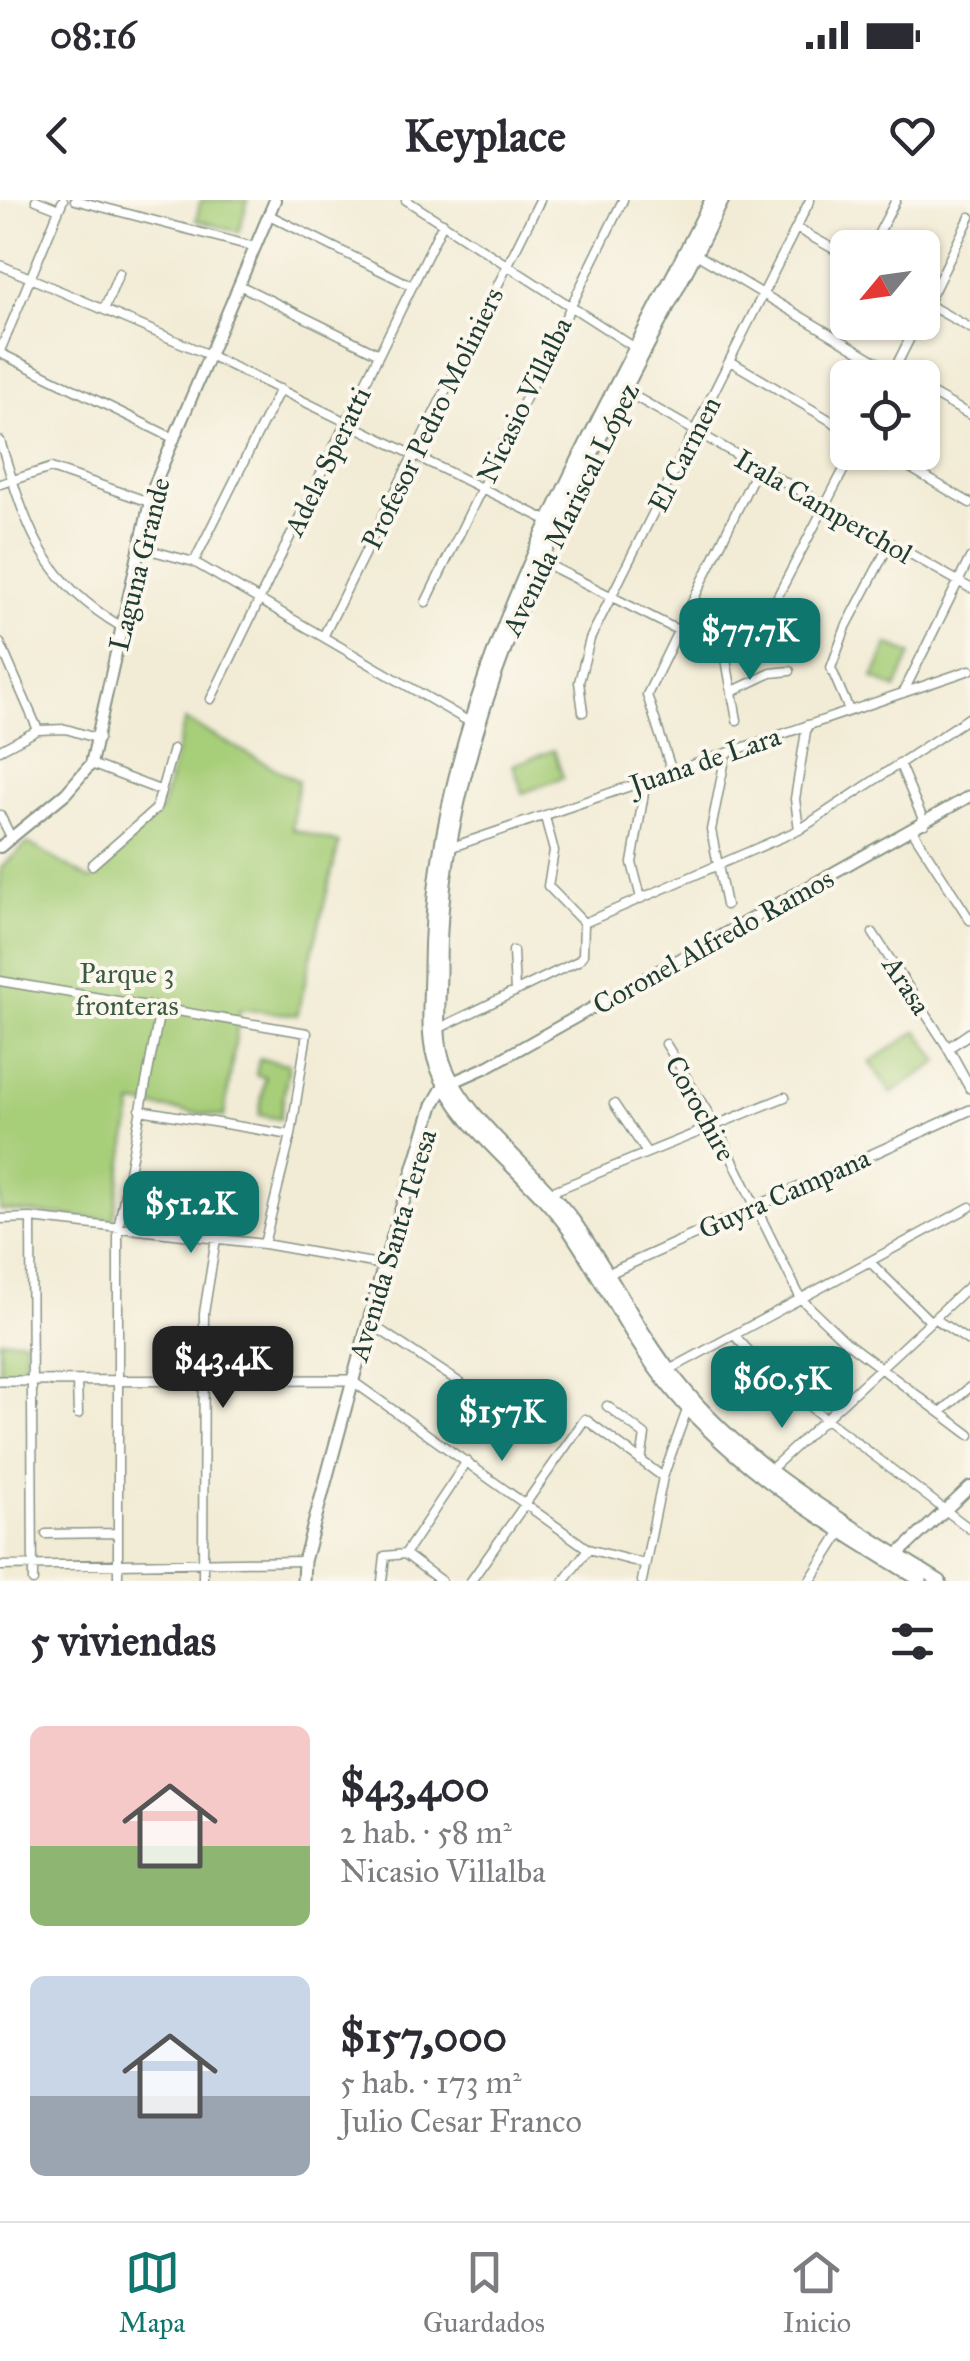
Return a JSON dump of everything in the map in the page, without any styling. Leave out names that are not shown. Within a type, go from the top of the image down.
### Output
[{"type":"main road","name":"Laguna Grande","points":[[0,847],[66,793],[91,764],[148,502],[275,200]]},
{"type":"main road","name":"Avenida Mariscal López","points":[[555,524],[627,392],[641,352],[696,254],[717,201]]},
{"type":"main road","name":"Avenida Mariscal López","points":[[717,201],[538,560],[500,625],[430,920],[432,1053],[448,1084],[553,1209],[603,1276],[690,1404],[769,1471],[921,1581]]},
{"type":"main road","name":"Coronel Alfredo Ramos","points":[[448,1084],[489,1066],[970,796]]},
{"type":"main road","name":"Avenida Mariscal López","points":[[446,848],[440,919],[440,1028],[448,1084],[551,1192],[660,1375],[769,1484],[841,1532],[940,1581]]},
{"type":"main road","name":"Avenida Santa Teresa","points":[[304,1581],[304,1562],[384,1266],[434,1105],[448,1084]]},
{"type":"main road","points":[[894,1558],[970,1487]]},
{"type":"street","points":[[36,200],[58,210]]},
{"type":"street","points":[[63,200],[28,276],[0,352],[175,439]]},
{"type":"street","points":[[75,200],[255,247]]},
{"type":"street","points":[[406,200],[641,352]]},
{"type":"street","name":"Profesor Pedro Moliniers","points":[[324,635],[540,200]]},
{"type":"street","name":"Nicasio Villalba","points":[[426,602],[623,200]]},
{"type":"street","name":"El Carmen","points":[[583,712],[579,682],[586,653],[810,200]]},
{"type":"street","points":[[880,230],[896,200]]},
{"type":"street","points":[[269,215],[412,286]]},
{"type":"street","points":[[940,274],[970,217]]},
{"type":"street","name":"Adela Speratti","points":[[212,699],[443,224]]},
{"type":"street","points":[[796,228],[830,247]]},
{"type":"street","points":[[696,254],[870,360]]},
{"type":"street","points":[[0,266],[280,389],[555,524]]},
{"type":"street","points":[[104,310],[119,273]]},
{"type":"street","points":[[239,285],[378,354]]},
{"type":"street","points":[[940,311],[970,328]]},
{"type":"street","points":[[730,361],[830,421]]},
{"type":"street","points":[[194,562],[280,389]]},
{"type":"street","name":"Irala Camperchol","points":[[627,392],[970,588]]},
{"type":"street","points":[[940,398],[970,415]]},
{"type":"street","points":[[0,441],[36,543],[55,575],[72,594],[122,627]]},
{"type":"street","points":[[672,772],[647,695],[758,468]]},
{"type":"street","points":[[0,484],[41,469],[65,470],[148,502]]},
{"type":"street","points":[[725,654],[748,644],[759,632],[844,470]]},
{"type":"street","points":[[914,470],[970,503]]},
{"type":"street","points":[[849,710],[831,668],[846,627],[889,545]]},
{"type":"street","points":[[138,547],[194,562],[475,725]]},
{"type":"street","points":[[903,693],[970,558]]},
{"type":"street","points":[[538,560],[613,594],[725,654],[737,720]]},
{"type":"street","points":[[0,642],[38,730]]},
{"type":"street","points":[[733,691],[770,673],[790,670]]},
{"type":"street","name":"Juana de Lara","points":[[446,848],[849,710],[969,674]]},
{"type":"street","points":[[584,923],[799,830],[970,717]]},
{"type":"street","points":[[799,830],[795,799],[807,725]]},
{"type":"street","points":[[0,750],[38,730],[66,729],[99,739]]},
{"type":"street","points":[[92,865],[156,809],[173,749]]},
{"type":"street","points":[[726,754],[711,830],[726,905]]},
{"type":"street","points":[[91,764],[162,791]]},
{"type":"street","points":[[899,764],[925,824]]},
{"type":"street","points":[[641,898],[632,863],[646,781]]},
{"type":"street","points":[[0,815],[11,838]]},
{"type":"street","points":[[440,1028],[582,958],[584,923],[548,886],[553,840],[545,817]]},
{"type":"street","points":[[912,830],[970,920]]},
{"type":"street","name":"Arasa","points":[[873,934],[970,1088]]},
{"type":"street","points":[[513,952],[515,992]]},
{"type":"street","points":[[0,981],[307,1032],[290,1135],[264,1244]]},
{"type":"street","points":[[118,1581],[118,1229],[160,1010]]},
{"type":"street","points":[[948,1048],[970,1033]]},
{"type":"street","name":"Corochire","points":[[666,1044],[716,1126],[801,1298],[880,1368],[970,1436]]},
{"type":"street","points":[[551,1192],[785,1097]]},
{"type":"street","points":[[614,1104],[647,1153]]},
{"type":"street","points":[[140,1110],[290,1135]]},
{"type":"street","name":"Guyra Campana","points":[[603,1276],[970,1110]]},
{"type":"street","points":[[669,1370],[970,1207]]},
{"type":"street","points":[[0,1219],[30,1218],[264,1244],[384,1266]]},
{"type":"street","points":[[30,1218],[33,1581]]},
{"type":"street","points":[[203,1581],[204,1313],[216,1240]]},
{"type":"street","points":[[870,1262],[932,1320],[970,1342]]},
{"type":"street","points":[[769,1471],[970,1285]]},
{"type":"street","points":[[368,1322],[503,1411]]},
{"type":"street","points":[[734,1335],[780,1384],[970,1530]]},
{"type":"street","points":[[0,1382],[352,1380],[588,1549],[644,1564]]},
{"type":"street","points":[[76,1381],[78,1414]]},
{"type":"street","points":[[941,1412],[970,1387]]},
{"type":"street","points":[[642,1581],[662,1478],[690,1404]]},
{"type":"street","points":[[607,1406],[645,1435],[641,1461]]},
{"type":"street","points":[[470,1581],[585,1419],[662,1478]]},
{"type":"street","points":[[405,1554],[467,1461]]},
{"type":"street","points":[[810,1581],[841,1532]]},
{"type":"street","points":[[46,1534],[118,1533]]},
{"type":"street","points":[[564,1581],[588,1549]]},
{"type":"street","points":[[382,1581],[385,1556],[405,1554],[441,1581]]},
{"type":"street","points":[[0,1566],[304,1562]]},
{"type":"green space","points":[[201,200],[248,200],[239,232],[196,220]]},
{"type":"green space","points":[[888,644],[911,654],[896,689],[873,678]]},
{"type":"green space","name":"Parque 3 fronteras","points":[[185,720],[298,781],[292,829],[339,843],[297,1015],[240,1009],[224,1117],[133,1104],[113,1220],[0,1210],[0,868],[28,843],[91,880],[161,810]]},
{"type":"green space","points":[[554,750],[563,778],[523,793],[513,765]]},
{"type":"green space","points":[[918,1031],[939,1062],[891,1093],[870,1062]]},
{"type":"green space","points":[[259,1059],[289,1064],[280,1119],[259,1115],[265,1077],[256,1075]]},
{"type":"green space","points":[[0,1340],[25,1340],[25,1372],[0,1372]]}]
